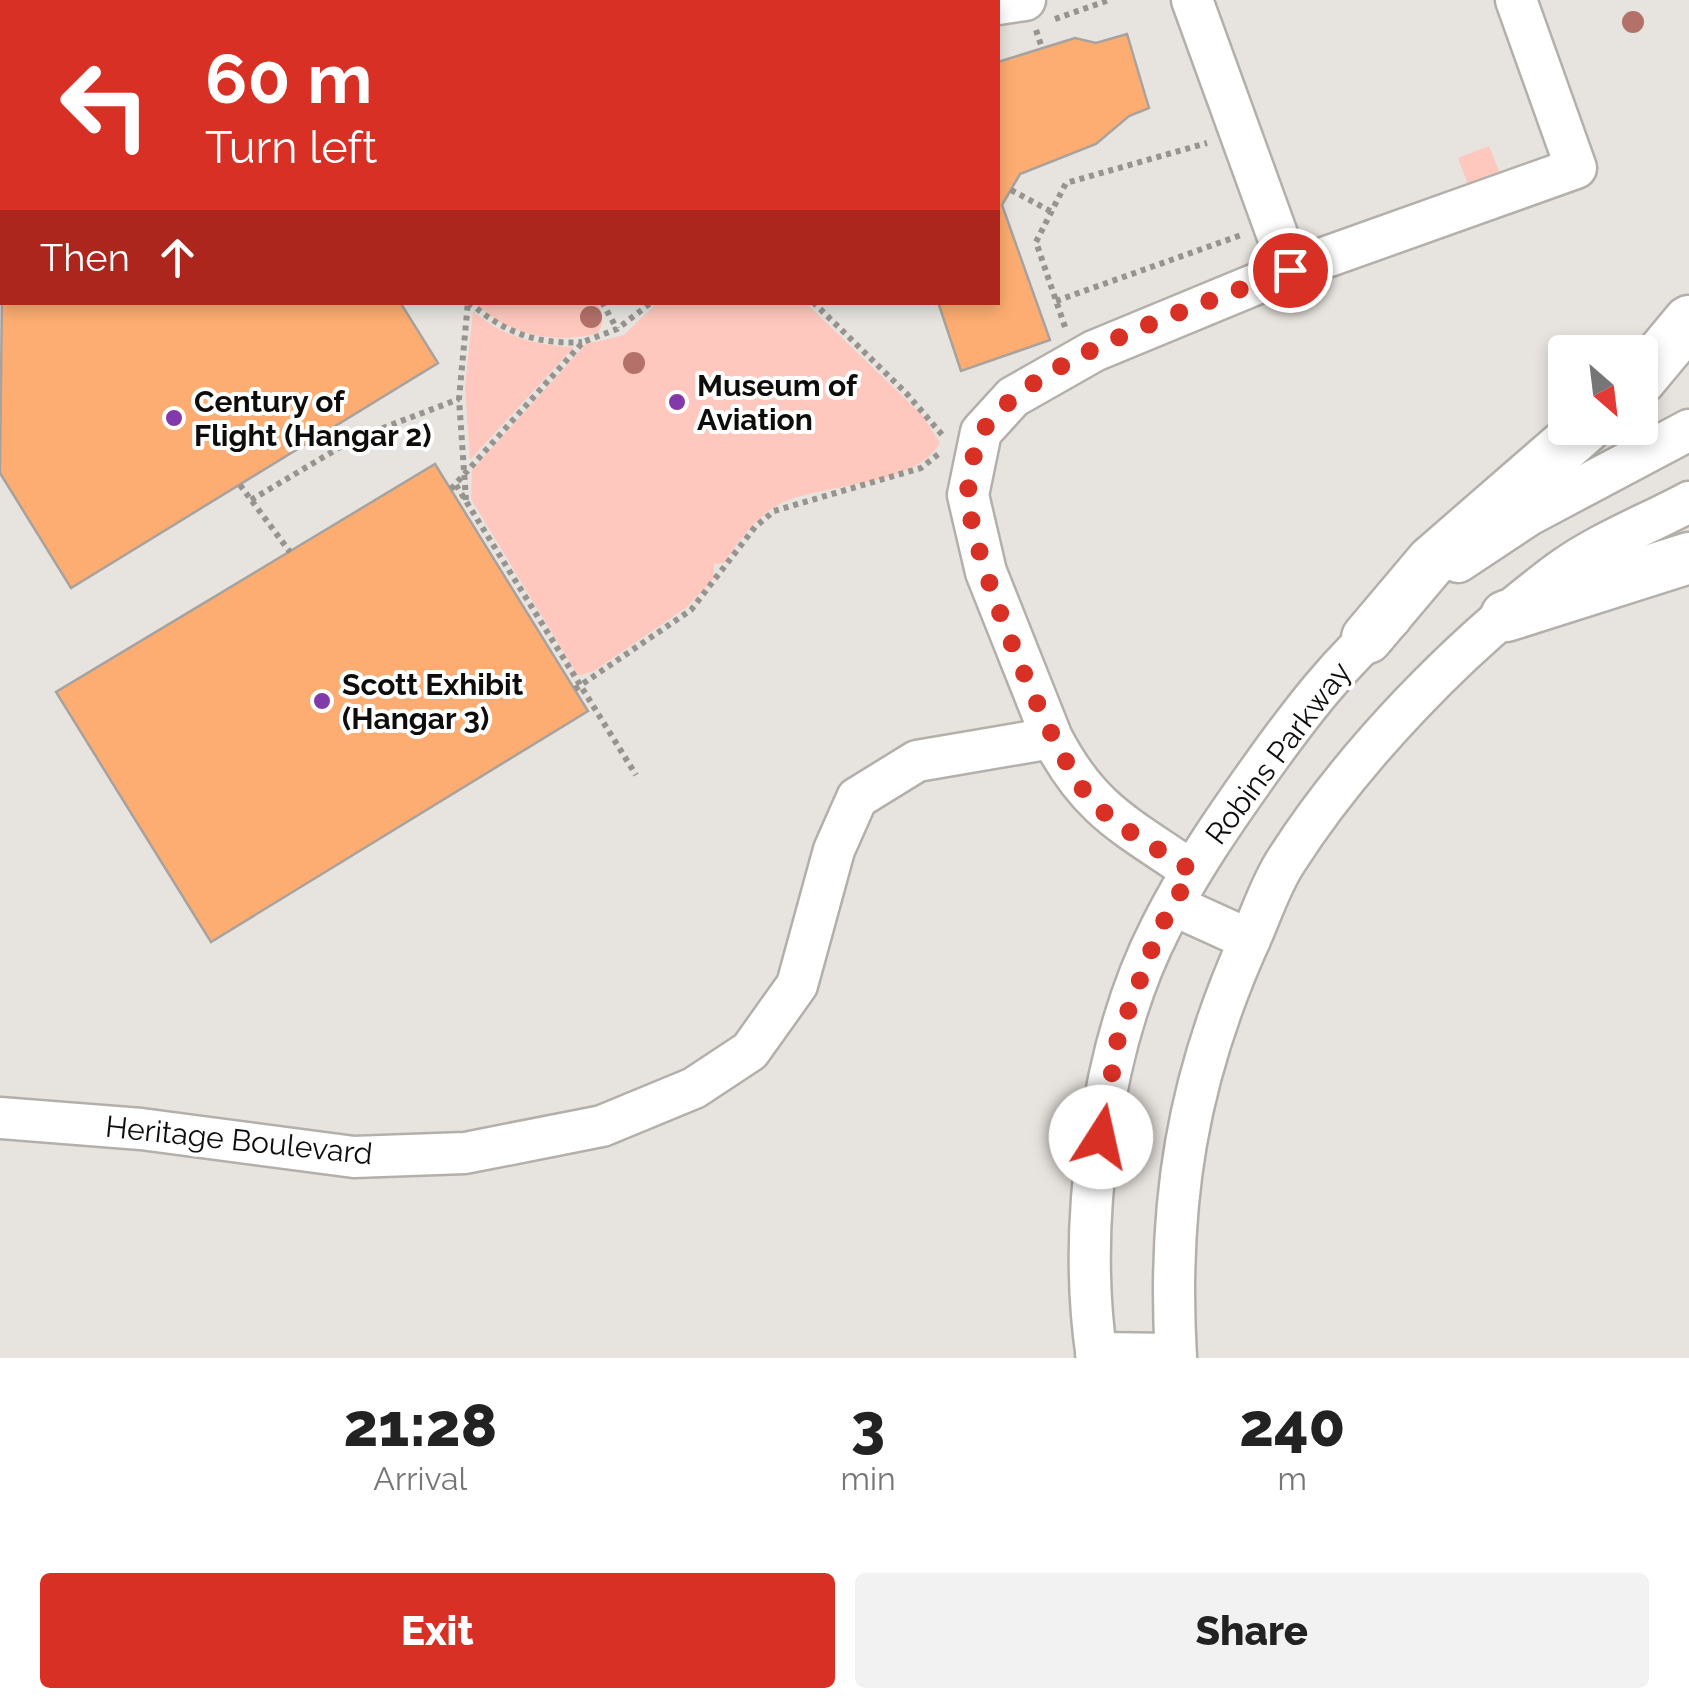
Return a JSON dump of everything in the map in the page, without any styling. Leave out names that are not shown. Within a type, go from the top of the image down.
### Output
[{"type":"main road","points":[[1658,358],[1689,321]]},
{"type":"main road","points":[[1367,638],[1432,561],[1566,445]]},
{"type":"main road","points":[[1506,616],[1689,558]]},
{"type":"street","points":[[1192,0],[1290,270]]},
{"type":"street","points":[[1250,940],[1182,888],[1095,804],[1072,775],[1052,738],[986,572],[968,495],[981,432],[1013,396],[1094,350],[1290,270],[1576,168],[1516,0]]},
{"type":"street","points":[[1000,5],[1030,13]]},
{"type":"street","name":"Robins Parkway","points":[[1096,1356],[1090,1252],[1104,1120],[1118,1038],[1182,888],[1298,716],[1367,638],[1453,565],[1529,515],[1689,430]]},
{"type":"street","points":[[1096,1356],[1176,1356],[1172,1286],[1184,1154],[1202,1058],[1285,862],[1395,719],[1506,616],[1564,568],[1689,502]]},
{"type":"street","name":"Heritage Boulevard","points":[[0,1118],[141,1129],[354,1156],[465,1153],[602,1126],[694,1088],[750,1051],[797,985],[834,850],[858,798],[917,761],[1052,738]]},
{"type":"path","points":[[1030,13],[1042,48]]},
{"type":"path","points":[[1067,331],[1036,242],[1066,183],[1218,140]]},
{"type":"path","points":[[1011,190],[1052,212]]},
{"type":"path","points":[[1056,302],[1250,232]]},
{"type":"path","points":[[466,501],[459,399],[468,305]]},
{"type":"path","points":[[472,305],[488,319],[533,341],[583,342],[618,330],[648,305]]},
{"type":"path","points":[[604,305],[618,330]]},
{"type":"path","points":[[578,688],[691,610],[755,527],[774,512],[921,468],[948,444],[906,394],[815,305]]},
{"type":"path","points":[[583,342],[453,487],[466,501],[578,688],[636,775]]},
{"type":"path","points":[[252,500],[354,440],[459,399]]},
{"type":"path","points":[[240,484],[290,552]]},
{"type":"shaded area","points":[[1489,146],[1501,176],[1469,187],[1458,158]]},
{"type":"shaded area","points":[[477,305],[598,305],[602,322],[598,333],[549,337],[517,330]]},
{"type":"shaded area","points":[[655,305],[808,305],[922,415],[940,443],[927,458],[909,469],[776,506],[753,524],[724,563],[714,564],[714,578],[687,607],[594,671],[578,676],[471,499],[472,470],[586,344],[624,335]]},
{"type":"shaded area","points":[[473,311],[520,338],[574,347],[470,460],[465,387]]},
{"type":"building","points":[[1127,34],[1149,108],[1129,116],[1096,144],[1020,174],[1002,205],[1050,340],[961,371],[939,305],[1000,305],[1000,61],[1075,38],[1096,43]]},
{"type":"building","name":"Century of Flight (Hangar 2)","points":[[2,305],[402,305],[438,363],[71,588],[0,473]]},
{"type":"building","name":"Scott Exhibit (Hangar 3)","points":[[435,464],[588,711],[211,942],[56,692]]},
{"type":"place","name":"Museum of Aviation","points":[[677,402]]},
{"type":"place","name":"Century of Flight (Hangar 2)","points":[[174,418]]},
{"type":"place","name":"Scott Exhibit (Hangar 3)","points":[[322,701]]},
{"type":"route","points":[[1101,1137],[1118,1038],[1159,930],[1192,871],[1095,804],[1072,775],[1052,738],[986,572],[968,495],[981,432],[1013,396],[1094,350],[1290,270]]}]
